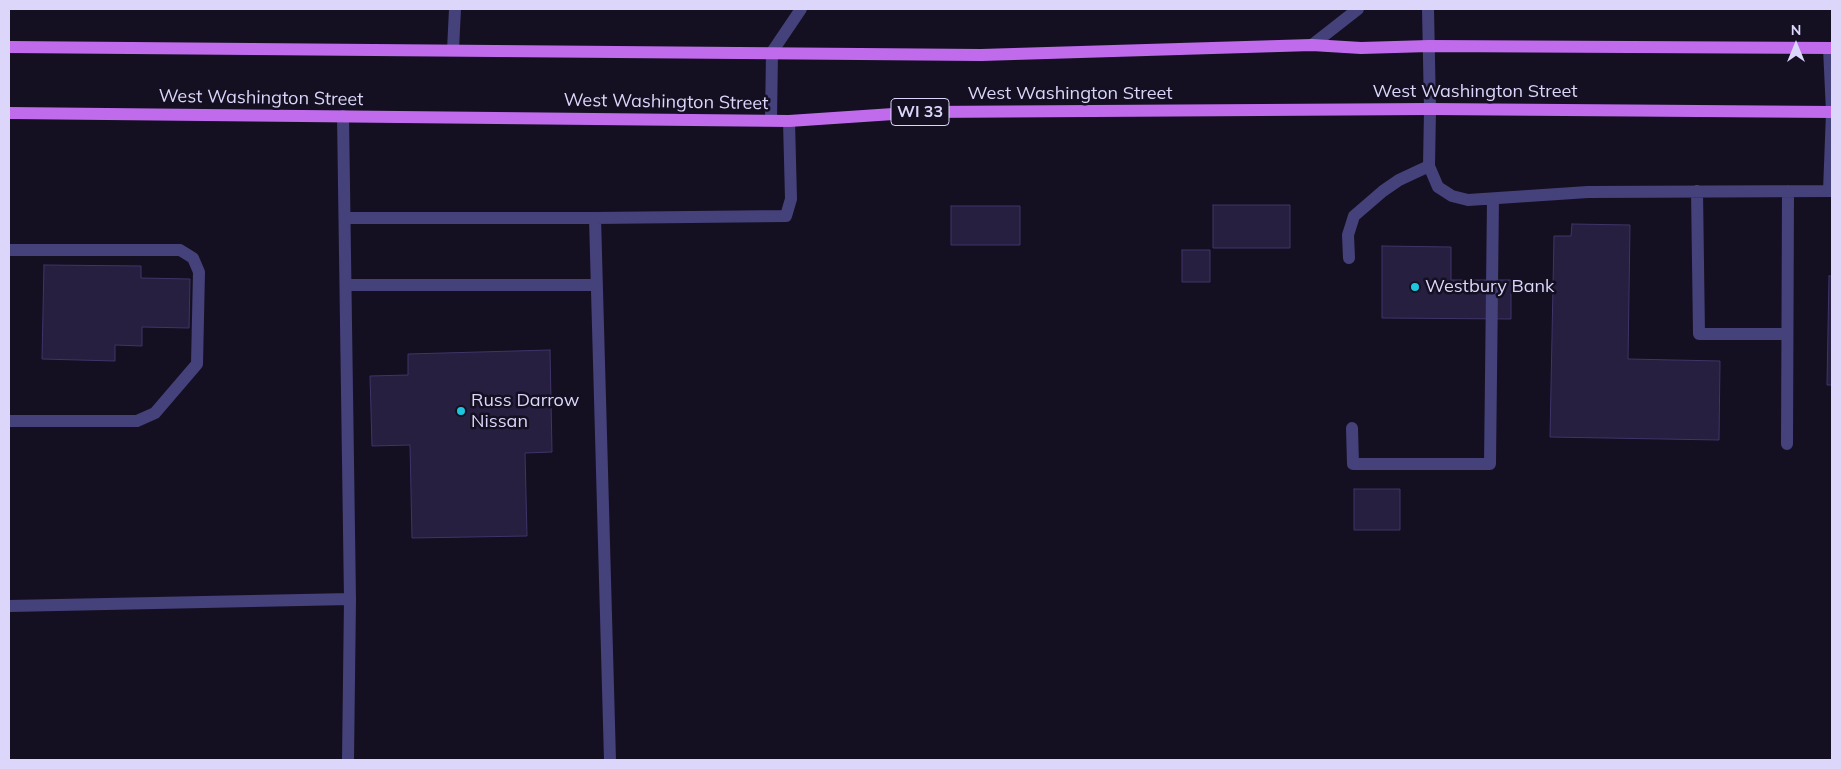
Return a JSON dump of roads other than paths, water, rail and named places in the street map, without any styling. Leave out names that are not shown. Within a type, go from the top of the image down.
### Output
[{"type":"main road","points":[[9,48],[982,55],[1312,45],[1361,48],[1429,46],[1830,48]]},
{"type":"main road","name":"West Washington Street","points":[[9,113],[789,121],[923,112],[1430,109],[1832,112]]},
{"type":"street","points":[[453,50],[454,9]]},
{"type":"street","points":[[771,120],[772,52],[801,9]]},
{"type":"street","points":[[1312,45],[1358,9]]},
{"type":"street","points":[[1428,9],[1429,166],[1438,187],[1452,196],[1468,200],[1493,200],[1588,192],[1831,191],[1832,112],[1830,48]]},
{"type":"street","points":[[343,116],[350,599],[348,760]]},
{"type":"street","points":[[345,218],[786,216],[791,198],[789,121]]},
{"type":"street","points":[[1349,258],[1348,235],[1354,216],[1378,194],[1398,180],[1429,166]]},
{"type":"street","points":[[1787,444],[1788,191]]},
{"type":"street","points":[[1697,192],[1699,334],[1787,334]]},
{"type":"street","points":[[1352,428],[1353,464],[1490,464],[1493,200]]},
{"type":"street","points":[[595,218],[610,760]]},
{"type":"street","points":[[9,250],[180,250],[193,258],[199,272],[196,364],[155,413],[137,421],[9,421]]},
{"type":"street","points":[[346,285],[597,285]]},
{"type":"street","points":[[9,606],[350,599]]},
{"type":"place","name":"Westbury Bank","points":[[1415,287]]},
{"type":"place","name":"Russ Darrow Nissan","points":[[461,411]]}]
